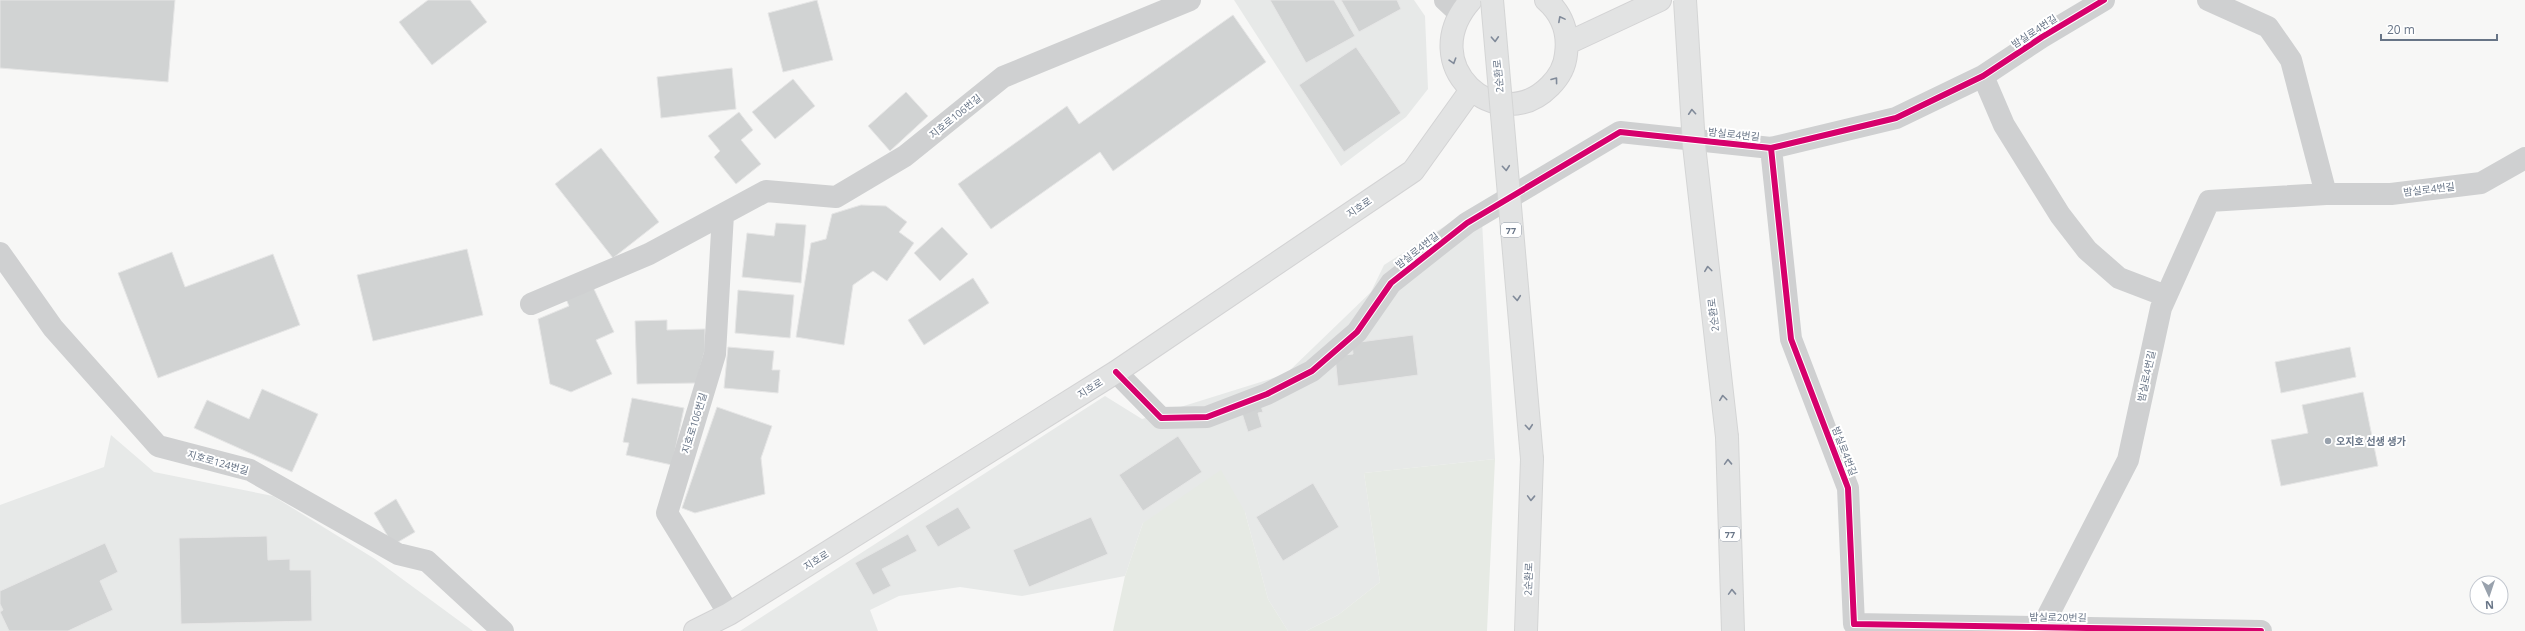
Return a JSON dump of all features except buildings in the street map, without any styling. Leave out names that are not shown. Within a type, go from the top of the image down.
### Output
[{"type":"main road","name":"2순환로","points":[[1492,0],[1532,459],[1526,631]]},
{"type":"main road","points":[[1458,4],[1450,38],[1451,58],[1459,76],[1471,90],[1488,100],[1507,103],[1526,101],[1543,93],[1557,79],[1565,62],[1568,43],[1564,24],[1554,7],[1546,0]]},
{"type":"main road","points":[[1568,43],[1660,0]]},
{"type":"main road","name":"2순환로","points":[[1685,0],[1694,145],[1727,437],[1733,631]]},
{"type":"main road","name":"지호로","points":[[696,631],[729,614],[1116,372],[1413,171],[1471,90]]},
{"type":"street","name":"지호로106번길","points":[[531,304],[649,254],[766,191],[836,197],[905,156],[1004,77],[1190,0]]},
{"type":"street","name":"밤실로4번길","points":[[1116,372],[1160,418],[1207,417],[1267,394],[1312,371],[1357,332],[1391,283],[1461,228],[1620,132],[1771,148],[1896,118],[1984,76],[2042,36],[2104,0]]},
{"type":"street","points":[[2224,2],[2268,27],[2291,60],[2326,194]]},
{"type":"street","points":[[1984,76],[2004,125],[2060,215],[2087,250],[2119,278],[2166,296]]},
{"type":"street","name":"밤실로4번길","points":[[1771,148],[1791,339],[1848,488],[1854,624]]},
{"type":"street","name":"밤실로4번길","points":[[2042,627],[2128,460],[2161,308],[2209,201],[2326,194],[2391,194],[2481,183],[2525,158]]},
{"type":"street","name":"지호로106번길","points":[[723,214],[715,354],[667,513],[729,614]]},
{"type":"street","name":"지호로124번길","points":[[0,253],[53,328],[158,446],[250,470],[398,554],[428,561],[503,631]]},
{"type":"street","name":"밤실로20번길","points":[[1854,624],[2261,631]]},
{"type":"shaded area","points":[[1234,0],[1414,0],[1425,16],[1428,89],[1406,117],[1341,166]]},
{"type":"shaded area","points":[[1481,203],[1495,459],[1364,473],[1380,582],[1338,615],[1306,631],[1288,631],[1268,599],[1245,512],[1143,523],[1125,576],[1022,596],[960,587],[899,596],[870,610],[878,631],[740,631],[1105,396],[1142,419],[1286,374],[1371,292],[1384,265]]},
{"type":"shaded area","points":[[111,435],[154,472],[273,496],[375,559],[473,631],[0,631],[0,505],[104,467]]},
{"type":"shaded area","points":[[1495,459],[1487,631],[1306,631],[1338,615],[1380,582],[1364,473]]},
{"type":"shaded area","points":[[1221,470],[1245,512],[1268,599],[1288,631],[1113,631],[1125,576],[1143,523]]},
{"type":"cycle path","points":[[1116,372],[1161,418],[1207,417],[1267,394],[1312,371],[1357,332],[1391,283],[1467,223],[1620,132],[1771,148],[1896,118],[1983,76],[2042,37],[2104,0]]},
{"type":"cycle path","points":[[1771,148],[1791,339],[1848,488],[1854,624],[2261,631]]},
{"type":"place","name":"오지호 선생 생가","points":[[2328,441]]}]
